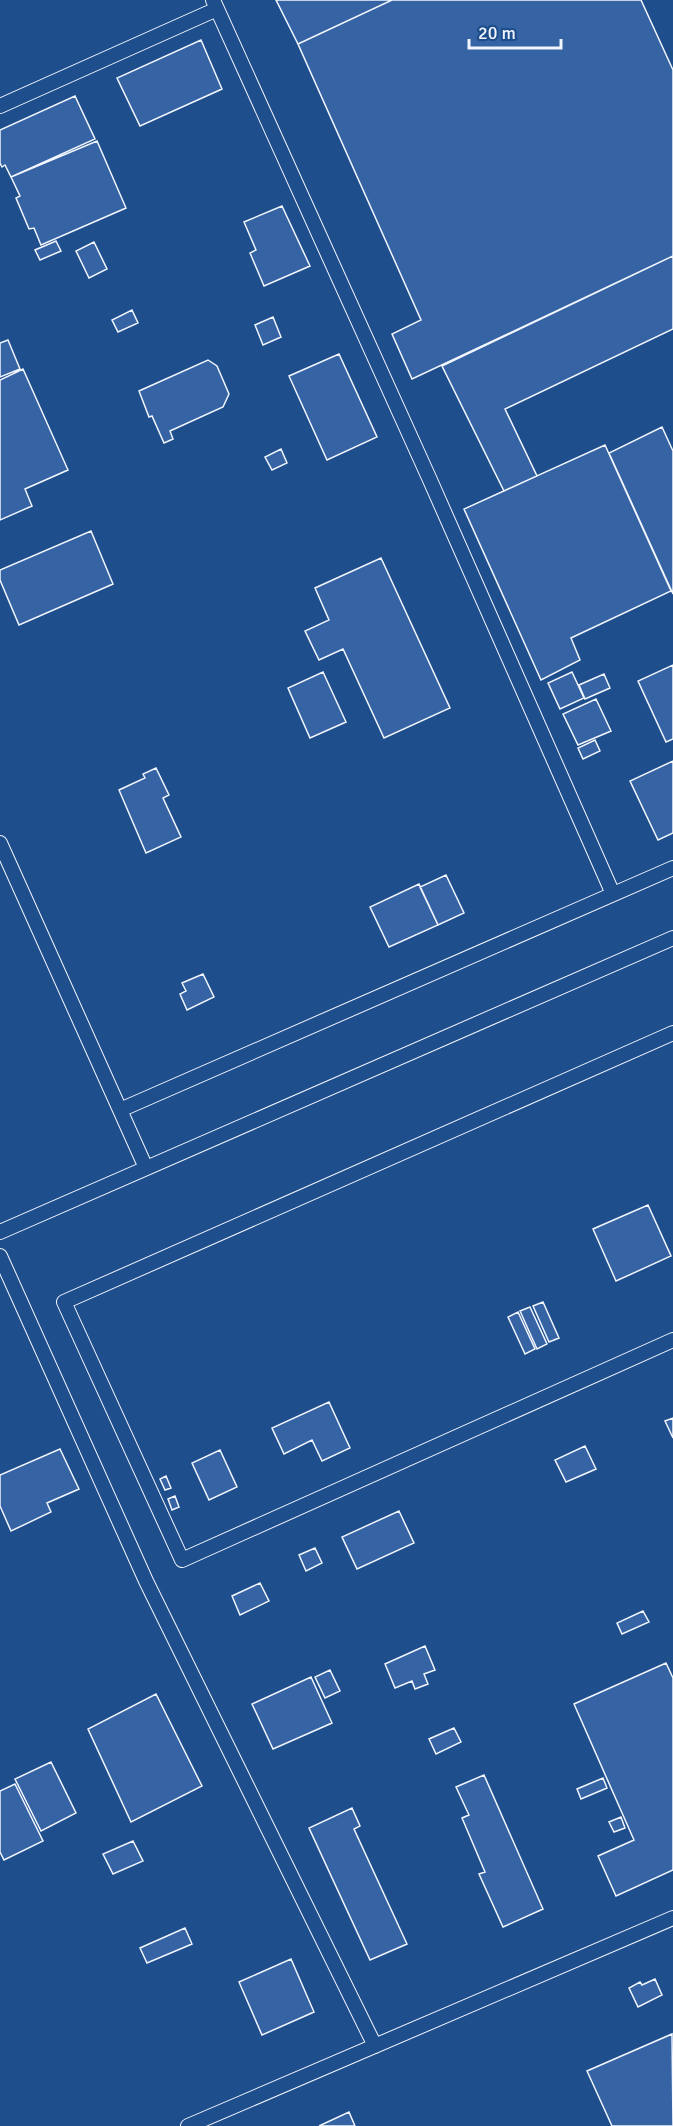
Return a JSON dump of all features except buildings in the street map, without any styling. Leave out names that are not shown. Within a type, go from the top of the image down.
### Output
[{"type":"lane","points":[[0,106],[215,5],[430,480],[613,894]]},
{"type":"lane","points":[[0,843],[146,1168]]},
{"type":"lane","points":[[120,1110],[673,868]]},
{"type":"lane","points":[[0,1232],[673,938]]},
{"type":"lane","points":[[673,1033],[64,1302],[182,1560],[673,1340]]},
{"type":"lane","points":[[0,1256],[146,1581],[375,2046]]},
{"type":"lane","points":[[188,2126],[673,1918]]}]
